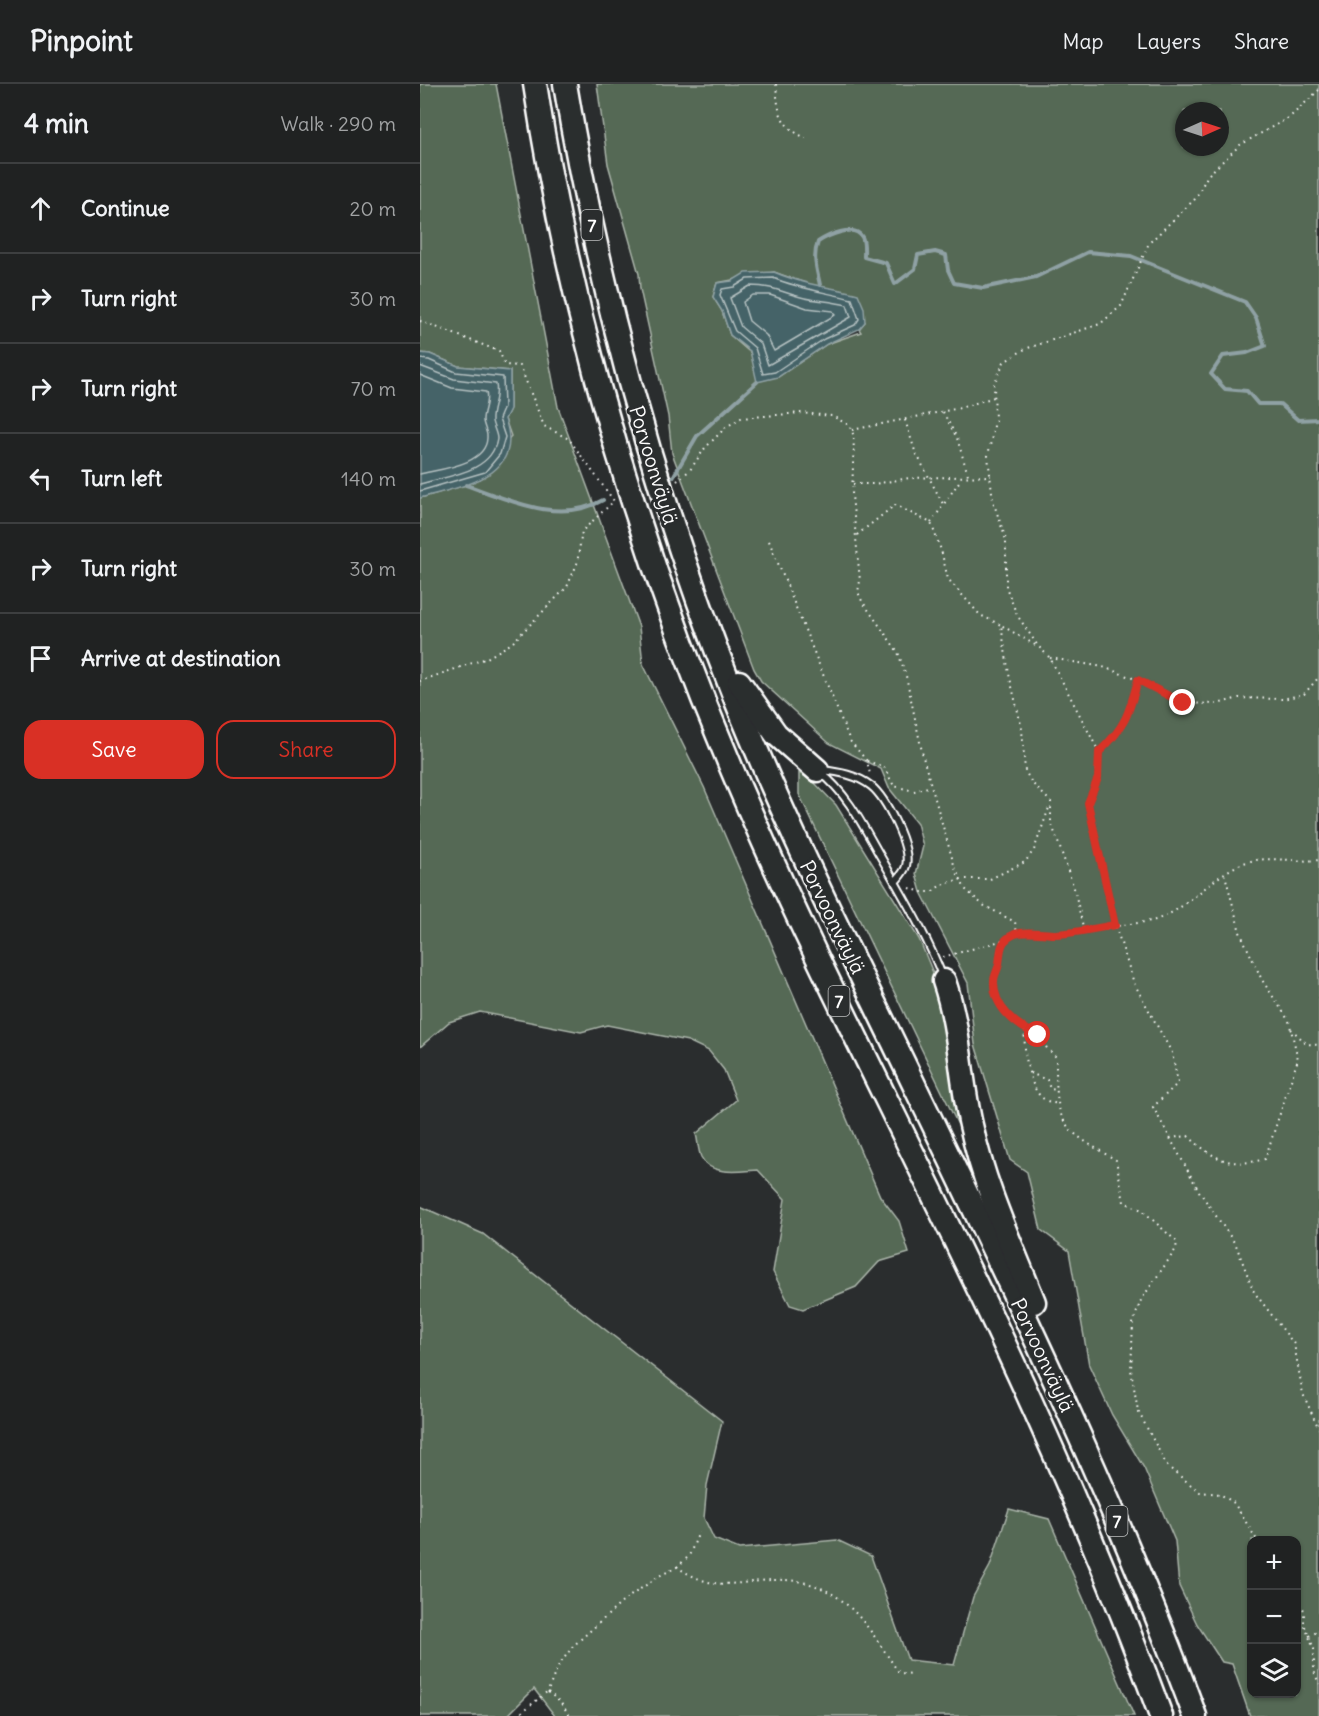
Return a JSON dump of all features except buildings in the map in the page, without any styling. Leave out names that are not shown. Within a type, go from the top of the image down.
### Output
[{"type":"highway","name":"Porvoonväylä","points":[[535,84],[566,255],[597,382],[636,516],[697,685],[748,808],[802,927],[963,1256],[1059,1463],[1161,1716]]},
{"type":"highway","name":"Porvoonväylä","points":[[565,84],[577,153],[624,366],[662,497],[714,643],[755,746],[805,858],[1063,1398],[1128,1547],[1195,1716]]},
{"type":"highway","points":[[714,643],[776,734],[818,770]]},
{"type":"highway","points":[[944,981],[955,1018],[975,1140],[999,1214],[1047,1333],[1063,1398]]},
{"type":"lane","points":[[818,770],[840,772],[858,778],[872,787],[884,803],[898,829],[906,852],[904,871],[895,882]]},
{"type":"lane","points":[[818,770],[843,793],[895,882],[936,959],[944,981]]},
{"type":"path","points":[[776,84],[780,117],[794,133],[806,138]]},
{"type":"path","points":[[1319,90],[1290,117],[1240,146],[1208,175],[1195,198],[1149,243],[1121,306],[1100,324],[1025,349],[1004,362],[994,384],[995,421],[988,456],[993,501],[1006,540],[1006,587],[1017,615],[1038,646],[1050,658],[1099,752],[1098,778],[1088,803],[1115,925],[1134,983],[1172,1053],[1178,1083],[1153,1107],[1199,1191],[1236,1245],[1254,1292],[1294,1344],[1303,1394],[1319,1430]]},
{"type":"path","points":[[420,321],[499,351],[505,364],[520,366],[544,426],[569,440],[614,501],[582,531],[576,564],[567,587],[512,643],[487,658],[420,681]]},
{"type":"path","points":[[852,430],[943,412],[993,397]]},
{"type":"path","points":[[943,412],[957,438],[969,478]]},
{"type":"path","points":[[675,482],[690,470],[705,448],[726,428],[741,418],[800,413],[832,416],[849,425],[852,430],[855,453],[853,484],[860,581],[858,592],[898,652],[906,675],[931,786],[965,889],[983,905],[1015,922],[1017,933]]},
{"type":"path","points":[[905,420],[928,478],[943,504]]},
{"type":"path","points":[[853,484],[991,476]]},
{"type":"path","points":[[930,523],[962,478]]},
{"type":"path","points":[[856,536],[895,504],[930,523],[941,550],[948,579],[980,615],[1038,646]]},
{"type":"path","points":[[769,541],[850,741],[867,761],[884,767],[894,786],[914,791],[931,786]]},
{"type":"path","points":[[1001,625],[1009,674],[1022,729],[1025,771],[1032,783],[1051,802],[1051,822],[1074,888],[1084,931]]},
{"type":"path","points":[[1050,658],[1103,667],[1138,680],[1183,703],[1217,704],[1239,698],[1283,699],[1304,694],[1319,677]]},
{"type":"path","points":[[1099,752],[1118,735],[1131,707],[1138,680]]},
{"type":"path","points":[[895,882],[921,892],[932,892],[941,885],[961,879],[990,879],[1026,862],[1034,850],[1051,802]]},
{"type":"path","points":[[936,959],[1004,940],[1017,933],[1084,931],[1167,917],[1240,865],[1263,860],[1319,860]]},
{"type":"path","points":[[1170,1138],[1188,1136],[1202,1149],[1223,1162],[1246,1164],[1266,1159],[1267,1147],[1298,1059],[1289,1021],[1262,981],[1240,932],[1225,875]]},
{"type":"path","points":[[1004,940],[999,951],[999,964],[993,979],[995,991],[1003,1010],[1025,1030],[1038,1035],[1056,1057],[1058,1104],[1062,1120],[1080,1139],[1116,1160],[1124,1202],[1142,1210],[1177,1242],[1176,1249],[1141,1300],[1133,1323],[1131,1370],[1138,1411],[1167,1466],[1200,1492],[1220,1494],[1234,1503],[1255,1536]]},
{"type":"path","points":[[1291,1029],[1307,1044],[1319,1045]]},
{"type":"path","points":[[1025,1030],[1023,1045],[1035,1089],[1043,1099],[1058,1104]]},
{"type":"path","points":[[1030,1073],[1047,1080],[1050,1089],[1057,1090]]},
{"type":"path","points":[[517,1716],[548,1692],[557,1668],[573,1646],[626,1599],[659,1576],[677,1567],[689,1556],[699,1532]]},
{"type":"path","points":[[677,1567],[698,1581],[727,1586],[763,1580],[823,1587],[842,1597],[857,1613],[899,1673],[914,1674]]},
{"type":"path","points":[[1301,1606],[1304,1610],[1304,1624],[1314,1649],[1314,1671],[1319,1684]]},
{"type":"path","points":[[1309,1636],[1319,1631]]},
{"type":"path","points":[[548,1692],[560,1702],[570,1716]]},
{"type":"green space","points":[[420,84],[496,84],[558,407],[639,627],[643,664],[704,787],[880,1196],[899,1221],[909,1253],[879,1262],[856,1287],[803,1309],[790,1305],[773,1272],[785,1199],[758,1170],[735,1172],[719,1170],[712,1168],[701,1157],[696,1134],[736,1100],[724,1070],[709,1051],[688,1041],[607,1025],[581,1032],[480,1012],[449,1022],[420,1047],[420,498],[466,485],[511,436],[505,419],[510,408],[510,371],[458,366],[430,354],[420,353]]},
{"type":"green space","points":[[597,84],[1319,84],[1319,1716],[1250,1716],[1232,1664],[1222,1662],[1197,1624],[1179,1586],[1175,1541],[1144,1468],[1112,1415],[1089,1365],[1069,1251],[1041,1230],[1027,1172],[1010,1160],[975,1044],[968,983],[921,892],[916,874],[923,846],[917,823],[889,788],[881,769],[829,743],[761,681],[754,669],[672,453],[668,416],[640,289],[639,274],[608,164]],"holes":[[[774,272],[813,286],[865,322],[859,329],[861,332],[827,344],[778,377],[730,335],[722,311],[713,297],[717,283]]]},
{"type":"green space","points":[[799,773],[812,780],[836,805],[919,939],[946,1004],[954,1049],[958,1125],[799,794]]},
{"type":"green space","points":[[420,1206],[483,1234],[722,1421],[707,1485],[704,1518],[714,1539],[739,1549],[837,1540],[871,1556],[908,1660],[954,1665],[973,1597],[990,1566],[1009,1509],[1049,1519],[1134,1716],[555,1716],[534,1689],[507,1716],[420,1716]]},
{"type":"water","points":[[774,272],[805,282],[858,294],[864,308],[865,322],[859,329],[827,344],[778,377],[757,382],[750,351],[730,335],[722,311],[713,297],[717,283],[732,281],[745,273]]},
{"type":"water","points":[[420,353],[430,354],[458,366],[510,371],[510,409],[505,419],[509,439],[506,455],[498,467],[486,476],[470,483],[420,498]]},
{"type":"waterway","points":[[820,285],[815,258],[818,242],[834,234],[847,231],[853,231],[862,237],[864,257],[886,263],[895,284],[915,269],[918,255],[935,252],[946,255],[948,270],[954,283],[983,288],[1036,277],[1088,252],[1131,256],[1245,302],[1256,318],[1265,346],[1247,353],[1223,356],[1211,374],[1225,389],[1247,391],[1258,404],[1280,404],[1298,420],[1319,419]]},
{"type":"waterway","points":[[673,477],[697,436],[757,382]]},
{"type":"waterway","points":[[466,485],[534,508],[552,510],[587,507],[603,500]]},
{"type":"route","points":[[1038,1035],[1025,1030],[1003,1010],[993,979],[999,964],[999,951],[1004,940],[1017,933],[1058,934],[1115,925],[1088,803],[1098,778],[1099,752],[1118,735],[1131,707],[1138,680],[1183,703]]}]
